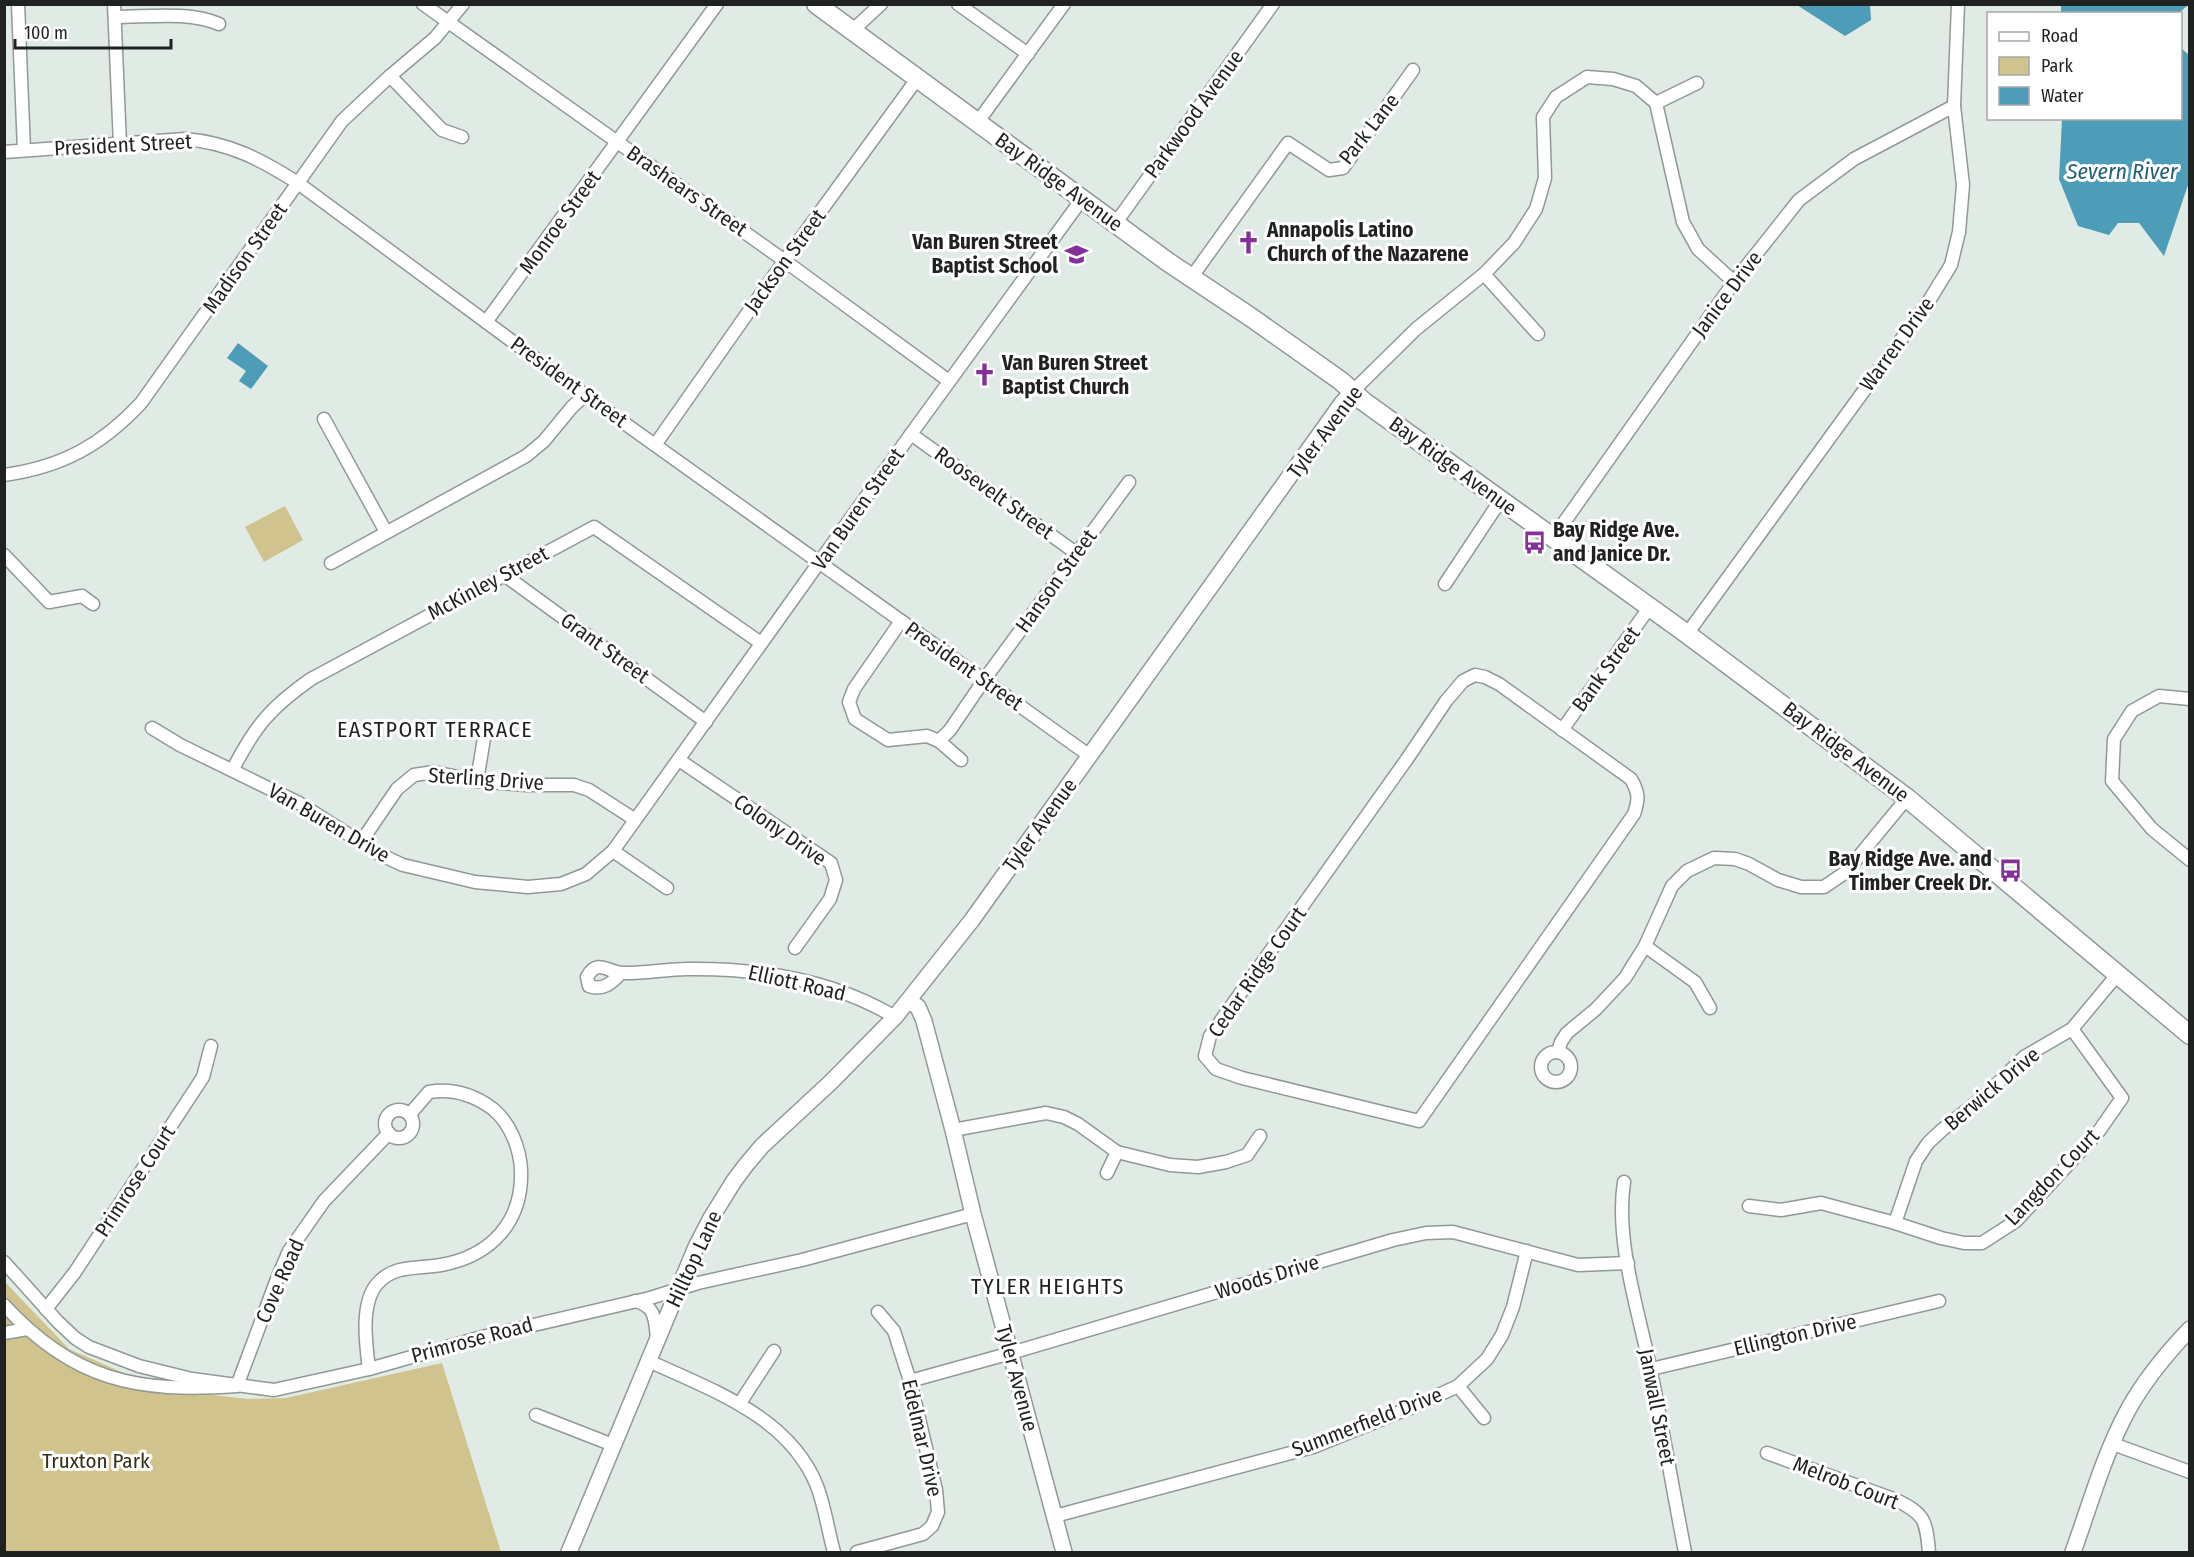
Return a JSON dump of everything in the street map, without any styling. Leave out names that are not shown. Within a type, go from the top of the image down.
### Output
[{"type":"main road","name":"Bay Ridge Avenue","points":[[816,4],[1115,224],[1341,381],[1352,392],[1500,501],[1809,724],[1907,798],[2190,1035]]},
{"type":"street","points":[[18,4],[24,150]]},
{"type":"street","name":"Brashears Street","points":[[423,4],[785,261],[949,381]]},
{"type":"street","name":"Madison Street","points":[[4,475],[44,468],[64,460],[99,442],[120,426],[141,403],[342,121],[390,76],[416,56],[449,23],[463,4]]},
{"type":"street","name":"Monroe Street","points":[[486,322],[717,4]]},
{"type":"street","points":[[853,30],[881,4]]},
{"type":"street","points":[[958,4],[1028,54]]},
{"type":"street","points":[[976,123],[1064,4]]},
{"type":"street","name":"Parkwood Avenue","points":[[1115,224],[1273,4]]},
{"type":"street","name":"Warren Drive","points":[[1687,634],[1927,304],[1951,265],[1959,232],[1963,185],[1954,106],[1958,4]]},
{"type":"street","points":[[120,145],[114,11],[192,17],[207,19],[219,24]]},
{"type":"street","name":"Park Lane","points":[[1191,278],[1288,143],[1329,170],[1343,168],[1413,70]]},
{"type":"street","points":[[390,76],[442,130],[462,137]]},
{"type":"street","name":"Tyler Avenue","points":[[895,1017],[972,920],[1342,403],[1416,329],[1484,274],[1514,243],[1536,209],[1545,178],[1543,117],[1556,97],[1587,76],[1614,79],[1635,86],[1656,103]]},
{"type":"street","name":"Jackson Street","points":[[655,444],[917,80]]},
{"type":"street","points":[[1697,83],[1656,103],[1683,222],[1698,249],[1734,282]]},
{"type":"street","name":"Janice Drive","points":[[1553,538],[1734,282],[1799,200],[1854,159],[1954,106]]},
{"type":"street","name":"President Street","points":[[4,152],[185,139],[210,141],[253,156],[298,183],[585,395],[1090,756]]},
{"type":"street","name":"Van Buren Street","points":[[634,819],[679,760],[949,381],[1082,200]]},
{"type":"street","points":[[1484,274],[1538,334]]},
{"type":"street","points":[[330,563],[526,456],[544,441],[585,395]]},
{"type":"street","points":[[324,419],[386,532]]},
{"type":"street","name":"Roosevelt Street","points":[[911,434],[1076,553]]},
{"type":"street","name":"Hanson Street","points":[[939,741],[950,730],[1129,482]]},
{"type":"street","points":[[1445,584],[1500,501]]},
{"type":"street","name":"McKinley Street","points":[[233,769],[253,732],[284,698],[311,679],[594,527],[761,643]]},
{"type":"street","points":[[4,555],[49,602],[82,596],[93,604]]},
{"type":"street","name":"Grant Street","points":[[503,574],[706,722]]},
{"type":"street","name":"Bank Street","points":[[1562,730],[1649,608]]},
{"type":"street","points":[[901,621],[854,689],[849,702],[855,719],[888,740],[927,736],[939,741],[961,759]]},
{"type":"street","name":"Cedar Ridge Court","points":[[1475,675],[1485,677],[1499,684],[1562,730],[1631,779],[1639,800],[1634,814],[1419,1121],[1242,1078],[1216,1069],[1205,1056],[1210,1036],[1462,681],[1475,675]]},
{"type":"street","points":[[2188,699],[2159,696],[2132,711],[2114,739],[2112,781],[2152,829],[2190,860]]},
{"type":"street","name":"Van Buren Drive","points":[[152,728],[180,745],[299,803],[379,854],[403,865],[475,882],[528,887],[561,884],[586,874],[613,851],[634,819]]},
{"type":"street","points":[[477,781],[484,738]]},
{"type":"street","name":"Colony Drive","points":[[679,760],[831,863],[836,880],[830,899],[795,948]]},
{"type":"street","name":"Sterling Drive","points":[[361,842],[397,789],[414,775],[434,772],[477,781],[526,785],[573,785],[589,790],[634,819]]},
{"type":"street","points":[[1558,1052],[1567,1033],[1596,1009],[1625,978],[1645,946],[1672,886],[1686,871],[1714,858],[1735,860],[1749,864],[1778,880],[1801,887],[1824,887],[1846,872],[1907,798]]},
{"type":"street","points":[[613,851],[668,888]]},
{"type":"street","points":[[1645,946],[1695,982],[1710,1008]]},
{"type":"street","name":"Elliott Road","points":[[621,973],[686,969],[756,972],[780,976],[853,996],[895,1017]]},
{"type":"street","name":"Berwick Drive","points":[[1894,1223],[1916,1161],[1928,1143],[1985,1096],[2024,1057],[2072,1029],[2117,975]]},
{"type":"street","name":"Tyler Avenue","points":[[909,1000],[918,1007],[924,1022],[1064,1552]]},
{"type":"street","name":"Hilltop Lane","points":[[570,1552],[679,1288],[711,1218],[740,1173],[762,1146],[831,1082],[895,1017]]},
{"type":"street","name":"Langdon Court","points":[[1749,1206],[1781,1210],[1821,1203],[1941,1238],[1964,1243],[1982,1243],[2016,1221],[2091,1139],[2122,1098],[2072,1029]]},
{"type":"street","name":"Primrose Court","points":[[46,1309],[82,1262],[203,1077],[211,1046]]},
{"type":"street","points":[[369,1369],[365,1331],[368,1305],[376,1285],[390,1273],[409,1267],[459,1261],[476,1254],[498,1238],[505,1228],[517,1204],[520,1190],[519,1152],[512,1133],[503,1119],[476,1098],[453,1090],[429,1092],[410,1114]]},
{"type":"street","points":[[396,1110],[410,1114],[413,1128],[407,1135],[399,1138],[389,1133],[386,1124],[388,1115],[396,1110]]},
{"type":"street","points":[[953,1130],[1046,1113],[1064,1117],[1078,1124],[1116,1152],[1170,1165],[1198,1167],[1248,1155],[1260,1136]]},
{"type":"street","name":"Cove Road","points":[[237,1386],[277,1279],[290,1251],[324,1201],[389,1133]]},
{"type":"street","points":[[1107,1173],[1116,1152]]},
{"type":"street","name":"Janwall Street","points":[[1624,1182],[1621,1203],[1628,1263],[1651,1369],[1684,1552]]},
{"type":"street","name":"Primrose Road","points":[[4,1262],[75,1338],[106,1355],[192,1379],[274,1390],[369,1369],[493,1334],[801,1260],[973,1214]]},
{"type":"street","name":"Woods Drive","points":[[910,1381],[1393,1240],[1426,1233],[1454,1232],[1578,1265],[1628,1263]]},
{"type":"street","name":"Summerfield Drive","points":[[1055,1516],[1313,1447],[1458,1386],[1487,1359],[1502,1335],[1513,1307],[1527,1251]]},
{"type":"street","points":[[635,1300],[644,1303],[655,1317],[657,1341]]},
{"type":"street","name":"Ellington Drive","points":[[1651,1369],[1939,1301]]},
{"type":"street","points":[[4,1305],[27,1329],[70,1360],[111,1377],[149,1386],[191,1389],[237,1386]]},
{"type":"street","name":"Edelmar Drive","points":[[857,1552],[923,1534],[932,1526],[938,1512],[936,1490],[910,1381],[894,1331],[878,1312]]},
{"type":"street","points":[[4,1333],[27,1329]]},
{"type":"street","points":[[2073,1552],[2113,1444],[2128,1411],[2142,1387],[2190,1329]]},
{"type":"street","points":[[740,1403],[774,1351]]},
{"type":"street","points":[[649,1361],[740,1403],[777,1431],[800,1453],[817,1486],[834,1552]]},
{"type":"street","points":[[1458,1386],[1484,1418]]},
{"type":"street","points":[[536,1414],[613,1445]]},
{"type":"street","points":[[2113,1444],[2190,1472]]},
{"type":"street","name":"Melrob Court","points":[[1767,1453],[1915,1509],[1923,1517],[1929,1552]]},
{"type":"green space","points":[[285,506],[303,540],[264,562],[245,527]]},
{"type":"green space","name":"Truxton Park","points":[[4,1281],[69,1349],[133,1377],[204,1394],[248,1399],[286,1398],[442,1363],[501,1552],[5,1552]]},
{"type":"water","points":[[2061,4],[2188,5],[2180,12],[2061,12]]},
{"type":"water","points":[[1797,5],[1870,5],[1871,20],[1845,36]]},
{"type":"water","name":"Severn River","points":[[2182,49],[2189,55],[2189,182],[2164,256],[2139,223],[2118,223],[2109,235],[2078,226],[2059,179],[2062,120],[2182,120]]},
{"type":"water","points":[[238,343],[268,366],[251,389],[239,381],[246,371],[227,358]]},
{"type":"place","name":"Annapolis Latino Church of the Nazarene","points":[[1249,242]]},
{"type":"place","name":"Van Buren Street Baptist School","points":[[1076,254]]},
{"type":"place","name":"Van Buren Street Baptist Church","points":[[984,375]]},
{"type":"place","name":"Bay Ridge Ave. and Janice Dr.","points":[[1535,542]]},
{"type":"place","name":"Bay Ridge Ave. and Timber Creek Dr.","points":[[2010,871]]},
{"type":"district","name":"EASTPORT TERRACE","points":[[435,729]]},
{"type":"district","name":"TYLER HEIGHTS","points":[[1048,1286]]}]
